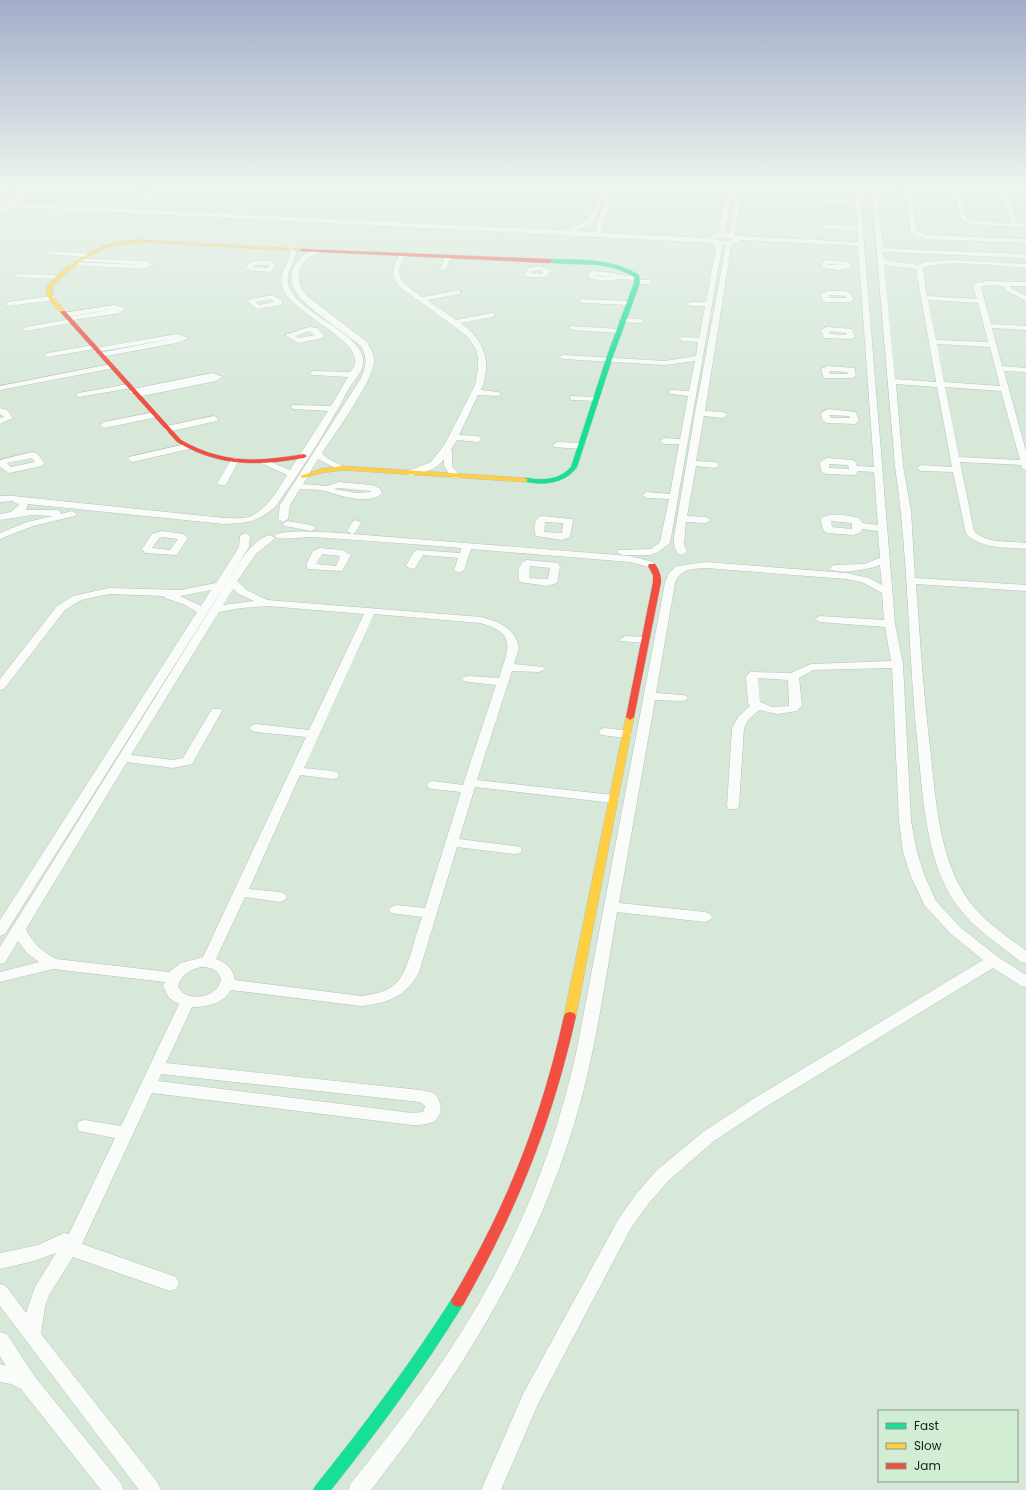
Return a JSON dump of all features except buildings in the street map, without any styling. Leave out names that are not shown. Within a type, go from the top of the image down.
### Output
[{"type":"street","points":[[59,256],[78,260],[144,267],[150,265],[147,263],[78,260]]},
{"type":"street","points":[[87,256],[78,260],[52,283],[49,289],[52,298],[167,429],[186,447],[202,455],[235,460],[263,462],[304,456]]},
{"type":"street","points":[[0,959],[232,582],[246,553],[243,534],[240,527],[250,519],[263,513],[273,504],[334,409],[359,364],[358,352],[332,329],[292,298],[285,287],[284,280],[287,268],[293,256]]},
{"type":"street","points":[[0,931],[218,586],[246,553],[288,529],[283,512],[285,505],[365,378],[371,364],[370,352],[364,344],[301,295],[297,290],[294,280],[296,270],[304,258],[308,256]]},
{"type":"street","points":[[402,256],[395,268],[396,278],[402,287],[455,322],[474,337],[481,351],[481,374],[475,392],[446,450],[443,452],[440,460],[436,464],[411,473]]},
{"type":"street","points":[[303,476],[321,471],[342,468],[538,481],[557,479],[567,475],[573,470],[637,280],[634,274],[611,265],[592,262],[540,264],[414,256]]},
{"type":"street","points":[[321,1490],[360,1444],[414,1370],[468,1284],[513,1197],[531,1156],[557,1077],[657,582],[657,575],[646,559],[653,551],[665,542],[667,536],[693,394],[691,371],[699,358],[718,256]]},
{"type":"street","points":[[358,1490],[404,1432],[466,1341],[494,1293],[532,1214],[563,1131],[576,1089],[606,936],[671,579],[684,560],[679,544],[679,537],[727,256]]},
{"type":"street","points":[[862,256],[865,298],[859,334],[865,418],[879,470],[890,624],[897,664],[905,821],[910,852],[918,877],[930,902],[956,931],[993,961],[1026,982]]},
{"type":"street","points":[[880,256],[899,466],[906,511],[918,696],[932,823],[948,878],[964,905],[988,929],[1026,958]]},
{"type":"street","points":[[1015,256],[1026,256]]},
{"type":"street","points":[[443,269],[448,257]]},
{"type":"street","points":[[880,262],[919,267],[925,263],[940,262],[1026,266]]},
{"type":"street","points":[[848,266],[863,266]]},
{"type":"street","points":[[272,267],[287,268]]},
{"type":"street","points":[[919,267],[969,532],[971,535],[983,541],[1026,546]]},
{"type":"street","points":[[18,276],[57,277]]},
{"type":"street","points":[[614,277],[650,282]]},
{"type":"street","points":[[955,459],[1026,465],[977,287],[978,284],[987,283],[1026,284]]},
{"type":"street","points":[[1005,284],[1009,290],[1026,299]]},
{"type":"street","points":[[420,299],[457,292]]},
{"type":"street","points":[[8,304],[52,298]]},
{"type":"street","points":[[277,300],[292,298]]},
{"type":"street","points":[[850,298],[865,298]]},
{"type":"street","points":[[924,298],[981,301]]},
{"type":"street","points":[[583,301],[629,303]]},
{"type":"street","points":[[691,304],[709,304]]},
{"type":"street","points":[[26,329],[68,318],[114,307],[120,308],[117,311],[68,318]]},
{"type":"street","points":[[455,322],[492,315]]},
{"type":"street","points":[[320,320],[331,318]]},
{"type":"street","points":[[706,318],[716,318]]},
{"type":"street","points":[[623,320],[640,321]]},
{"type":"street","points":[[988,326],[1026,328]]},
{"type":"street","points":[[574,328],[619,331]]},
{"type":"street","points":[[316,332],[332,329]]},
{"type":"street","points":[[683,339],[703,340]]},
{"type":"street","points":[[48,355],[97,351],[157,342]]},
{"type":"street","points":[[933,342],[993,345]]},
{"type":"street","points":[[563,357],[610,358],[665,363],[699,358]]},
{"type":"street","points":[[665,363],[691,371]]},
{"type":"street","points":[[0,388],[111,366]]},
{"type":"street","points":[[999,368],[1026,370]]},
{"type":"street","points":[[313,372],[354,375]]},
{"type":"street","points":[[891,381],[1005,389]]},
{"type":"street","points":[[79,395],[133,390],[190,382]]},
{"type":"street","points":[[475,392],[498,394]]},
{"type":"street","points":[[672,392],[693,394]]},
{"type":"street","points":[[574,398],[596,399]]},
{"type":"street","points":[[294,407],[334,409]]},
{"type":"street","points":[[0,411],[4,412],[9,418],[0,421]]},
{"type":"street","points":[[699,414],[723,415]]},
{"type":"street","points":[[104,425],[155,415]]},
{"type":"street","points":[[167,429],[214,419]]},
{"type":"street","points":[[686,427],[698,428]]},
{"type":"street","points":[[453,437],[478,439]]},
{"type":"street","points":[[664,441],[684,442]]},
{"type":"street","points":[[558,445],[581,446]]},
{"type":"street","points":[[132,459],[186,447]]},
{"type":"street","points":[[446,450],[448,453],[448,466],[455,476]]},
{"type":"street","points":[[317,453],[324,460],[342,468]]},
{"type":"street","points":[[222,483],[235,460]]},
{"type":"street","points":[[263,462],[292,474]]},
{"type":"street","points":[[692,463],[715,465]]},
{"type":"street","points":[[854,468],[879,470]]},
{"type":"street","points":[[921,468],[957,470]]},
{"type":"street","points":[[296,486],[329,489]]},
{"type":"street","points":[[647,495],[674,497]]},
{"type":"street","points":[[0,499],[224,521],[269,516],[302,527],[354,527],[545,549],[618,558],[666,570],[684,560],[708,559],[842,568],[866,567],[885,560]]},
{"type":"street","points":[[4,517],[20,511],[24,507],[23,503],[18,500]]},
{"type":"street","points":[[273,504],[285,505]]},
{"type":"street","points":[[4,517],[42,512],[72,514],[219,527],[254,538],[302,534],[342,536],[466,551]]},
{"type":"street","points":[[0,536],[30,524],[72,514]]},
{"type":"street","points":[[683,519],[706,520]]},
{"type":"street","points":[[172,535],[179,524]]},
{"type":"street","points":[[857,526],[884,528]]},
{"type":"street","points":[[334,552],[342,536]]},
{"type":"street","points":[[541,564],[545,549],[551,536]]},
{"type":"street","points":[[667,536],[679,537]]},
{"type":"street","points":[[411,566],[416,555],[421,552],[545,549],[619,552],[670,549],[684,560],[706,565],[846,576],[873,584],[888,592]]},
{"type":"street","points":[[459,570],[466,551]]},
{"type":"street","points":[[911,581],[1026,588]]},
{"type":"street","points":[[232,582],[243,592],[268,603]]},
{"type":"street","points":[[0,687],[61,608],[71,601],[92,594],[109,591],[160,593],[191,592],[218,586]]},
{"type":"street","points":[[160,593],[187,602],[203,610]]},
{"type":"street","points":[[215,610],[241,605],[268,603],[466,618],[491,623],[508,633],[514,643],[514,652],[469,786],[431,913],[409,978],[398,990],[381,998],[361,1001],[227,984]]},
{"type":"street","points":[[208,962],[370,611]]},
{"type":"street","points":[[820,618],[890,624]]},
{"type":"street","points":[[625,639],[645,640]]},
{"type":"street","points":[[793,677],[795,707],[785,710],[766,709],[756,706],[753,701],[752,677],[754,674],[793,677],[811,667],[897,664]]},
{"type":"street","points":[[509,667],[539,669]]},
{"type":"street","points":[[468,679],[504,682]]},
{"type":"street","points":[[650,696],[682,698]]},
{"type":"street","points":[[733,806],[738,728],[743,718],[756,706]]},
{"type":"street","points":[[124,758],[172,764],[179,764],[188,761],[216,711]]},
{"type":"street","points":[[256,728],[313,734]]},
{"type":"street","points":[[605,732],[626,734]]},
{"type":"street","points":[[296,771],[333,775]]},
{"type":"street","points":[[433,785],[469,786],[612,799]]},
{"type":"street","points":[[452,842],[515,850]]},
{"type":"street","points":[[240,892],[280,897]]},
{"type":"street","points":[[24,894],[40,896]]},
{"type":"street","points":[[611,907],[705,917]]},
{"type":"street","points":[[396,910],[431,913]]},
{"type":"street","points":[[18,929],[25,942],[53,964]]},
{"type":"street","points":[[586,934],[606,936]]},
{"type":"street","points":[[491,1490],[531,1398],[625,1223],[638,1203],[654,1183],[682,1158],[724,1125],[993,961]]},
{"type":"street","points":[[208,962],[220,966],[227,974],[227,984],[220,993],[215,997],[201,1002],[187,1002],[176,997],[172,992],[171,983],[176,973],[187,966],[208,962]]},
{"type":"street","points":[[0,977],[53,964],[173,978]]},
{"type":"street","points":[[32,1336],[36,1307],[41,1293],[65,1246],[79,1228],[187,1002]]},
{"type":"street","points":[[147,1086],[412,1119],[423,1119],[429,1117],[433,1110],[433,1104],[428,1098],[420,1096],[156,1068]]},
{"type":"street","points":[[85,1126],[125,1133]]},
{"type":"street","points":[[0,1261],[65,1246],[170,1283]]},
{"type":"street","points":[[0,1292],[32,1336],[151,1490]]},
{"type":"street","points":[[0,1340],[28,1383],[114,1490]]},
{"type":"street","points":[[0,1373],[14,1376],[28,1383]]},
{"type":"traffic: fast","points":[[525,480],[545,481],[558,479],[574,467],[610,356],[637,283],[637,276],[617,266],[583,261],[549,261]]},
{"type":"traffic: fast","points":[[321,1490],[393,1398],[458,1301]]},
{"type":"traffic: slow","points":[[63,312],[50,297],[49,290],[52,283],[80,259],[87,256]]},
{"type":"traffic: slow","points":[[303,476],[321,471],[342,468],[525,480]]},
{"type":"traffic: slow","points":[[570,1016],[630,717]]},
{"type":"traffic: jam","points":[[426,256],[549,261]]},
{"type":"traffic: jam","points":[[63,312],[179,441],[208,455],[240,461],[272,461],[304,456]]},
{"type":"traffic: jam","points":[[630,717],[657,582],[657,575],[652,566]]},
{"type":"traffic: jam","points":[[458,1301],[495,1234],[526,1163],[552,1091],[570,1016]]}]
